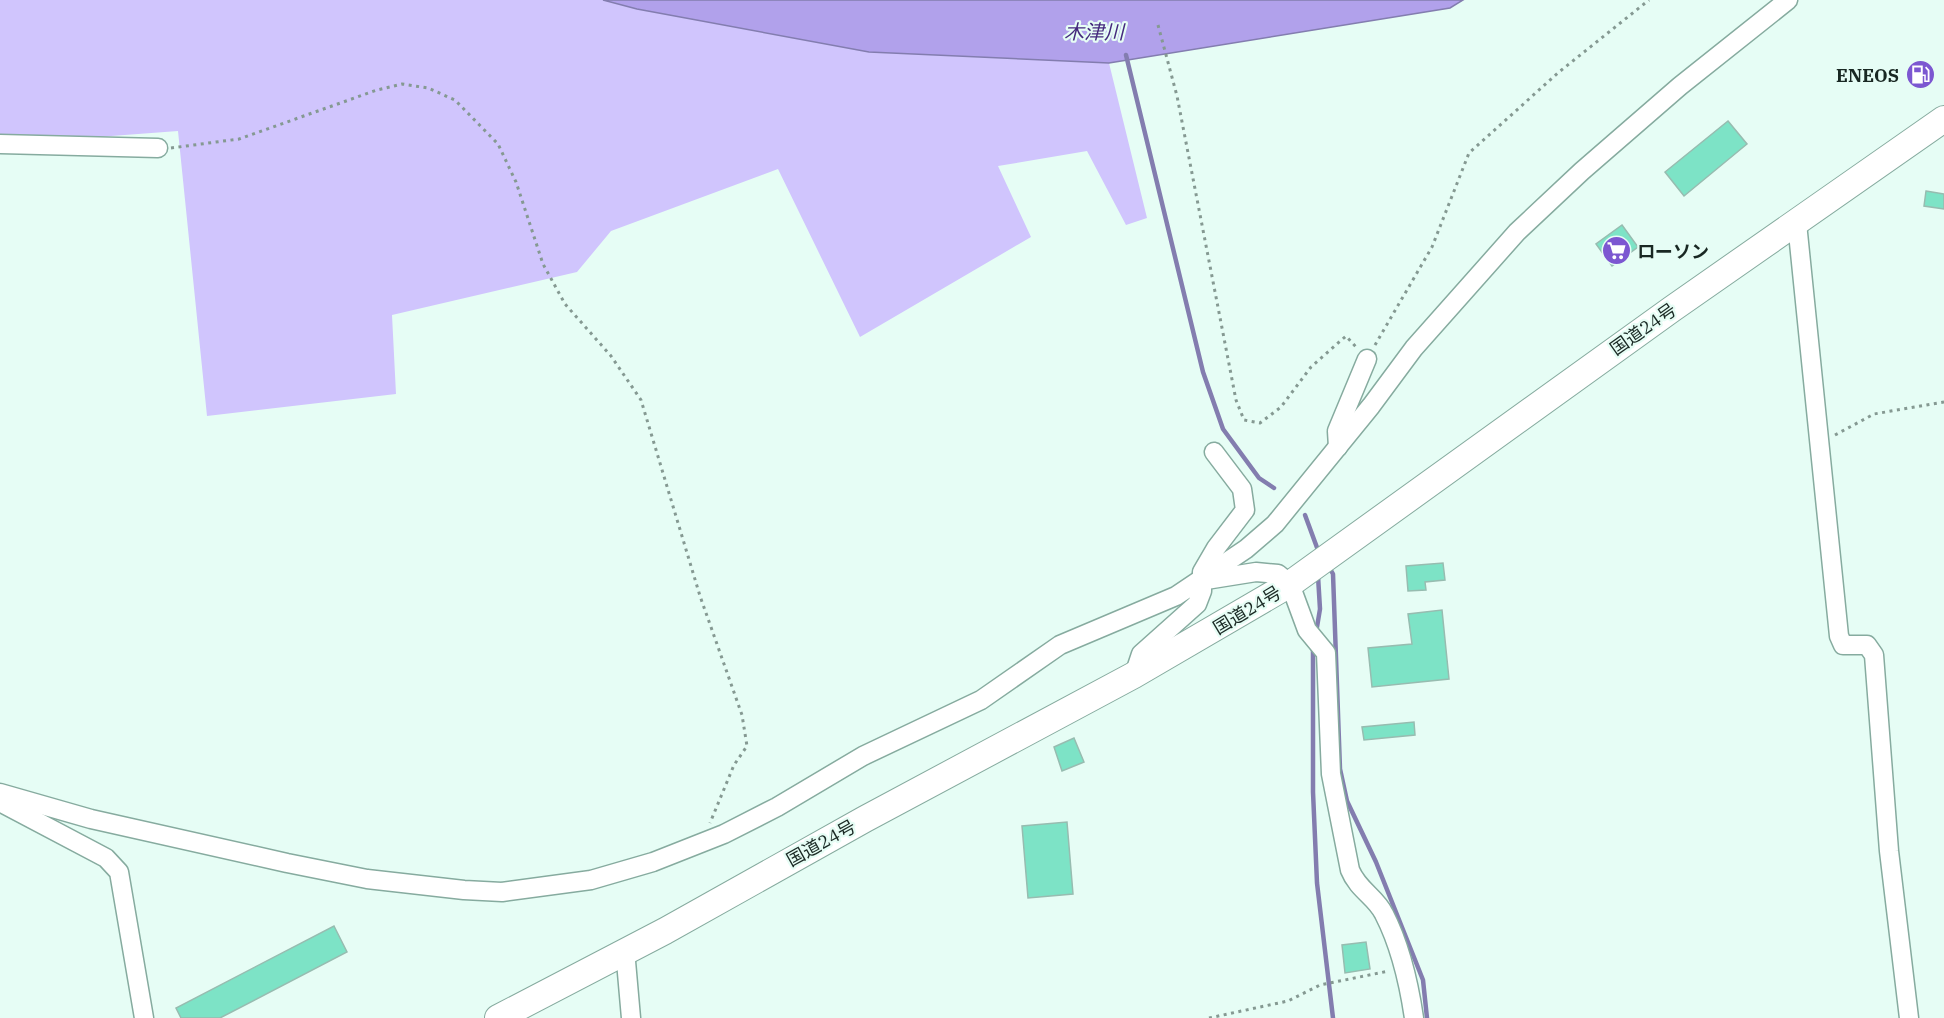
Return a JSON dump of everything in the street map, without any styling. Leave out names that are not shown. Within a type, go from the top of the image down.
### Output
[{"type":"highway","name":"国道24号","points":[[498,1018],[1134,675],[1221,626],[1297,579],[1672,309],[1944,119]]},
{"type":"street","points":[[2,798],[368,879],[464,890],[502,892],[591,880],[653,862],[703,843],[777,807],[862,756],[981,699],[1060,645],[1176,596],[1202,581],[1246,549],[1275,524],[1414,348],[1516,232],[1680,86],[1788,0]]},
{"type":"street","points":[[0,144],[158,148]]},
{"type":"street","points":[[1797,223],[1839,636],[1843,645],[1867,645],[1874,655],[1889,851],[1909,1018]]},
{"type":"street","points":[[1338,447],[1337,431],[1367,359]]},
{"type":"street","points":[[1134,675],[1141,654],[1197,604],[1202,591],[1202,572],[1216,548],[1245,510],[1242,489],[1214,452]]},
{"type":"street","points":[[1202,581],[1256,572],[1297,579],[1307,630],[1326,653],[1331,774],[1350,870],[1356,885],[1384,912],[1403,969],[1414,1018]]},
{"type":"street","points":[[2,798],[105,858],[119,872],[144,1018]]},
{"type":"street","points":[[625,950],[631,1018]]},
{"type":"path","points":[[1158,25],[1177,96],[1236,400],[1244,420],[1260,423],[1281,407],[1311,367],[1346,336],[1367,359],[1432,247],[1469,153],[1559,72],[1649,0]]},
{"type":"path","points":[[158,148],[181,148],[239,139],[376,90],[402,84],[428,87],[454,100],[498,144],[516,182],[543,264],[565,304],[611,356],[641,400],[699,596],[742,715],[747,746],[734,765],[721,793],[703,843]]},
{"type":"path","points":[[1821,442],[1874,414],[1944,402]]},
{"type":"path","points":[[1209,1018],[1288,1001],[1320,985],[1403,969]]},
{"type":"shaded area","points":[[0,0],[603,0],[637,9],[869,52],[1109,63],[1147,218],[1126,225],[1087,151],[998,166],[1031,237],[860,337],[778,169],[611,231],[577,272],[392,315],[396,394],[207,416],[178,131],[98,137],[0,135]]},
{"type":"water","name":"木津川","points":[[603,0],[1463,0],[1450,8],[1109,63],[869,52],[637,9]]},
{"type":"building","points":[[1728,121],[1747,144],[1684,196],[1665,172]]},
{"type":"building","points":[[1926,191],[1944,194],[1944,209],[1924,206]]},
{"type":"building","points":[[1622,225],[1638,247],[1612,266],[1596,244]]},
{"type":"building","points":[[1443,563],[1445,580],[1425,582],[1426,590],[1408,591],[1406,566]]},
{"type":"building","points":[[1442,610],[1449,679],[1372,687],[1368,648],[1412,644],[1408,614]]},
{"type":"building","points":[[1414,722],[1415,735],[1364,740],[1362,727]]},
{"type":"building","points":[[1074,738],[1084,762],[1062,771],[1054,747]]},
{"type":"building","points":[[1067,822],[1073,894],[1028,898],[1022,826]]},
{"type":"building","points":[[334,926],[347,952],[220,1018],[181,1018],[176,1008]]},
{"type":"building","points":[[1366,942],[1370,969],[1345,973],[1342,945]]},
{"type":"waterway","points":[[1126,55],[1203,372],[1223,429],[1259,478],[1274,488]]},
{"type":"waterway","points":[[1305,515],[1319,553]]},
{"type":"waterway","points":[[1329,567],[1333,574],[1340,769],[1347,801],[1376,862],[1423,980],[1427,1018]]},
{"type":"waterway","points":[[1316,633],[1320,609],[1318,576]]},
{"type":"waterway","points":[[1313,647],[1313,792],[1317,883],[1333,1018]]},
{"type":"place","name":"ENEOS","points":[[1920,75]]},
{"type":"place","name":"ローソン","points":[[1616,251]]}]
